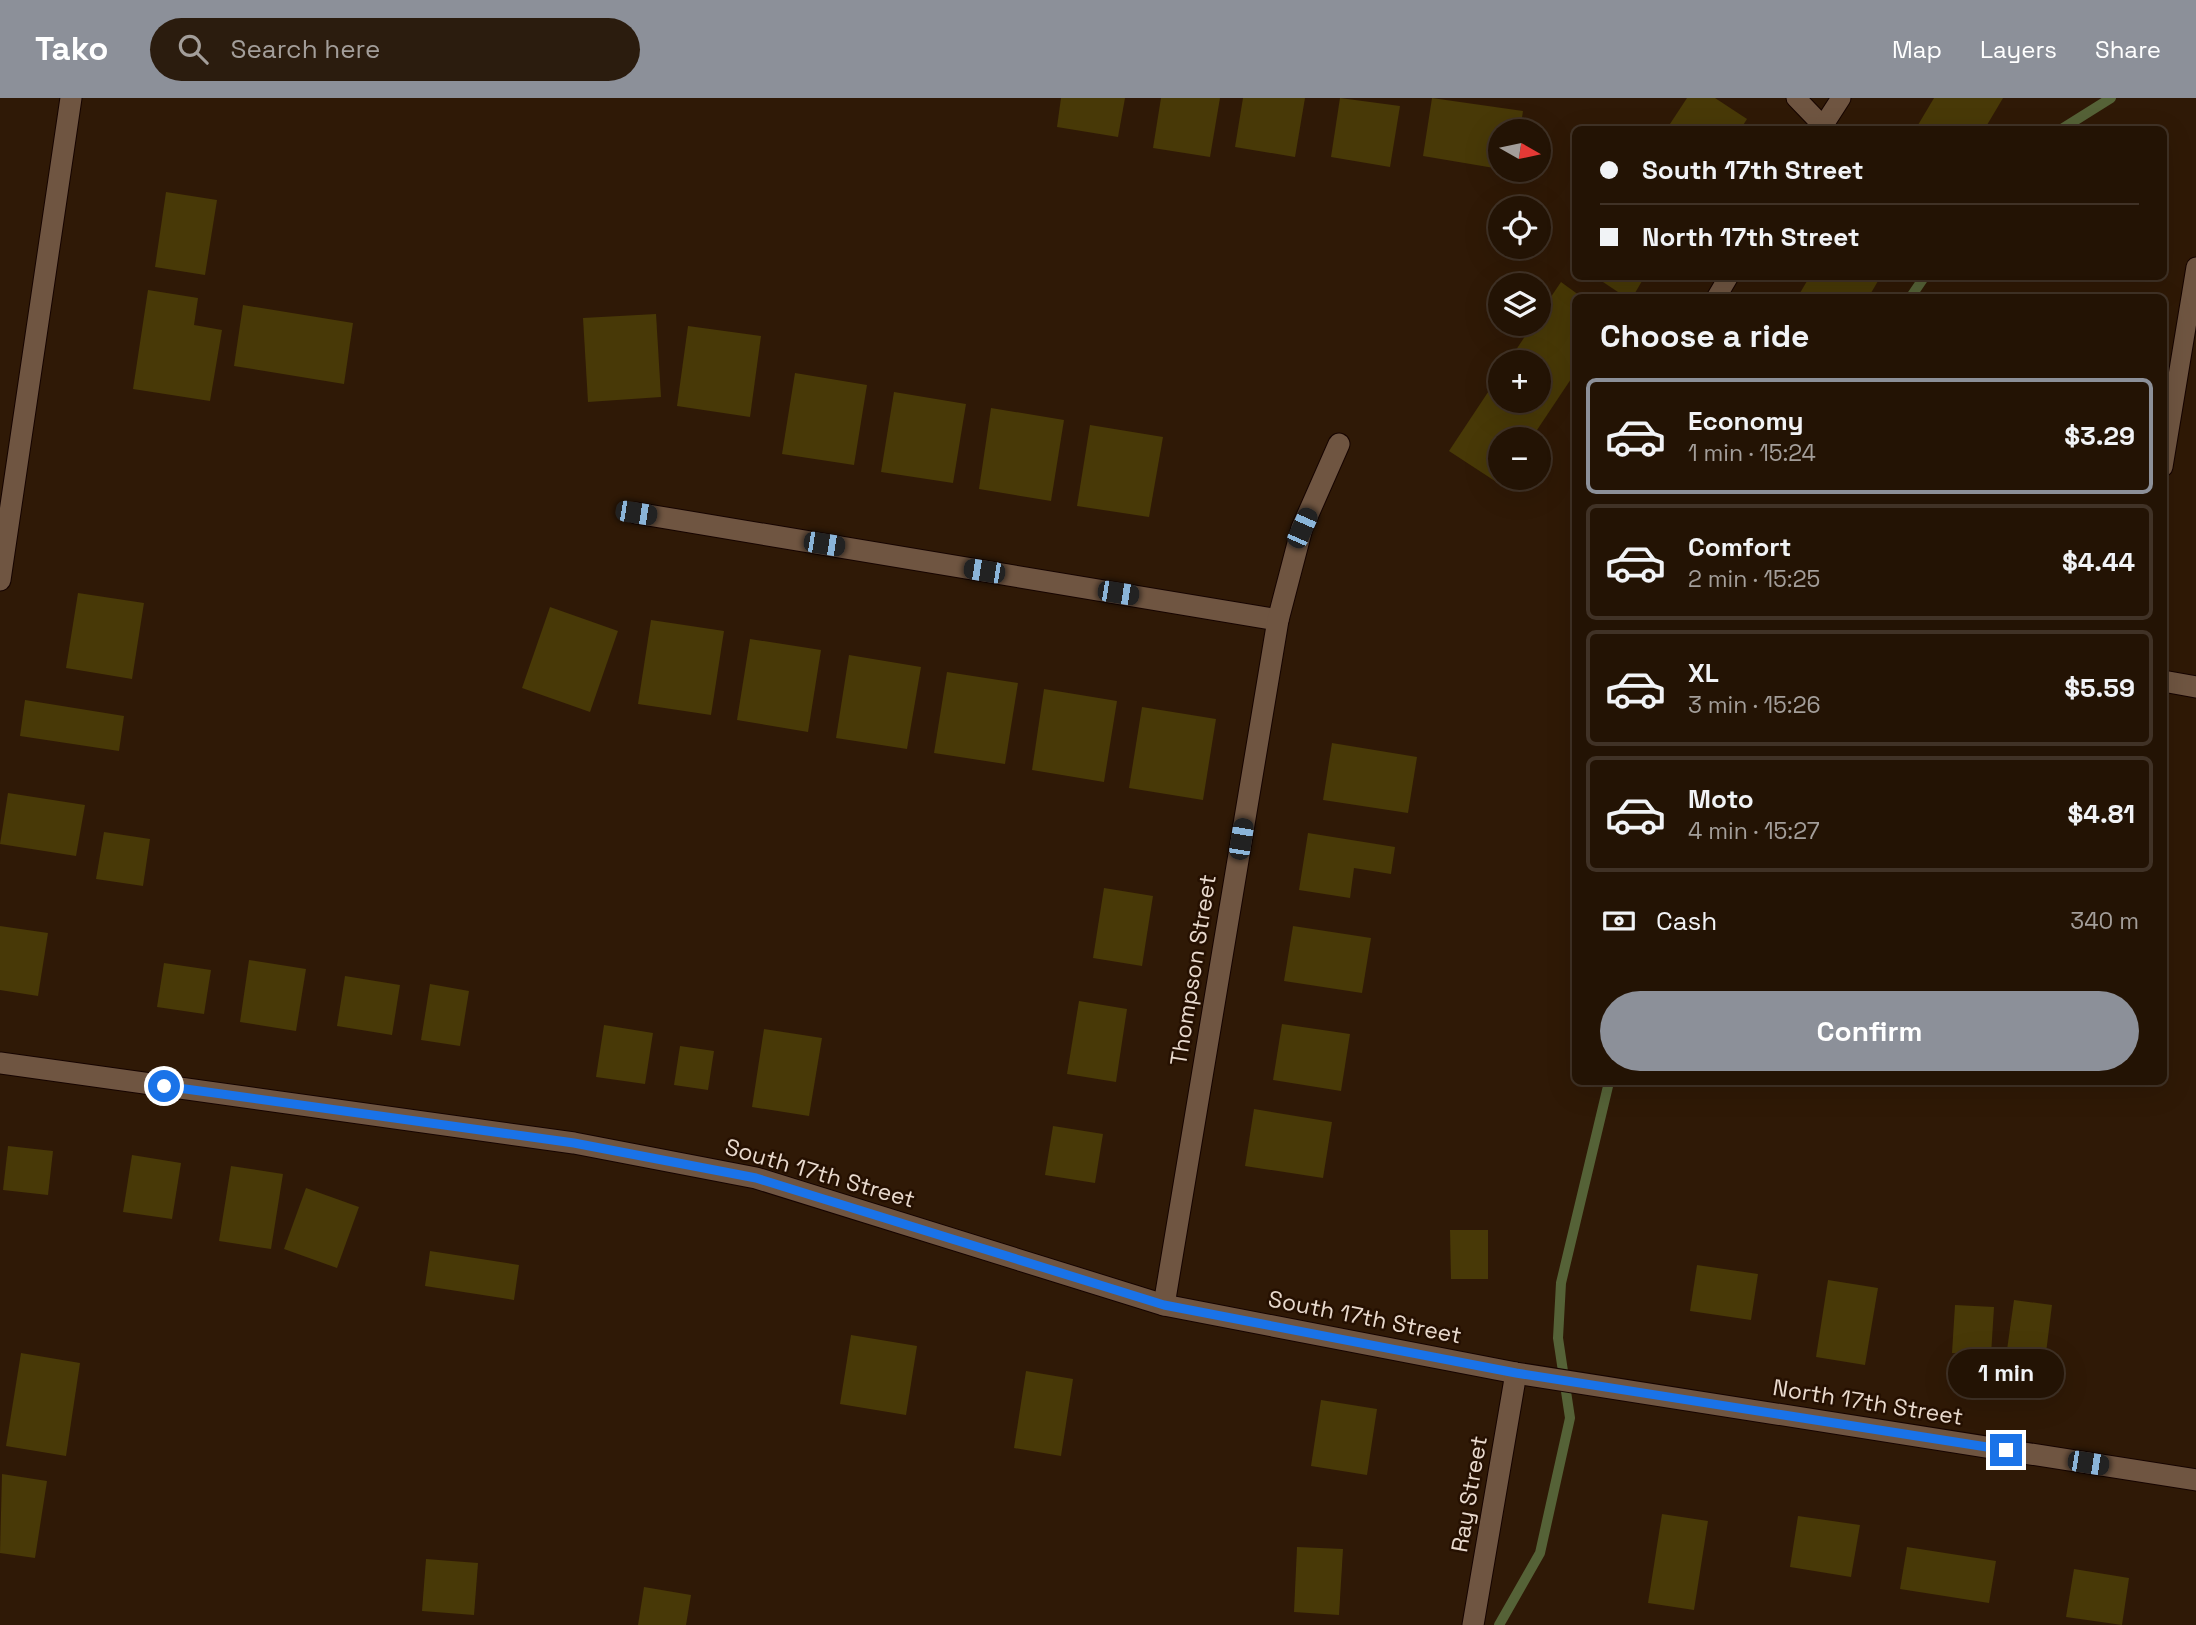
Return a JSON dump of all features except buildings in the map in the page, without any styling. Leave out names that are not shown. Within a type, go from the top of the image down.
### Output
[{"type":"street","points":[[0,580],[71,98]]},
{"type":"street","name":"Thompson Street","points":[[1164,1305],[1278,620],[1302,528],[1339,444]]},
{"type":"street","points":[[636,513],[1278,620]]},
{"type":"street","points":[[2167,682],[2196,687]]},
{"type":"street","name":"South 17th Street","points":[[0,1063],[574,1143],[756,1178],[1164,1305],[1573,1382]]},
{"type":"street","name":"Ray Street","points":[[1473,1625],[1516,1373]]},
{"type":"street","name":"North 17th Street","points":[[1573,1382],[2196,1480]]},
{"type":"lane","points":[[1796,98],[1819,126]]},
{"type":"lane","points":[[1822,126],[1841,98]]},
{"type":"lane","points":[[2167,443],[2196,267]]},
{"type":"waterway","points":[[2066,126],[2111,98]]},
{"type":"waterway","points":[[1913,294],[1922,280]]},
{"type":"waterway","points":[[1499,1625],[1540,1553],[1570,1418],[1558,1338],[1561,1283],[1608,1085]]},
{"type":"route","points":[[164,1086],[574,1143],[756,1178],[1164,1305],[1516,1373],[2006,1450]]}]
